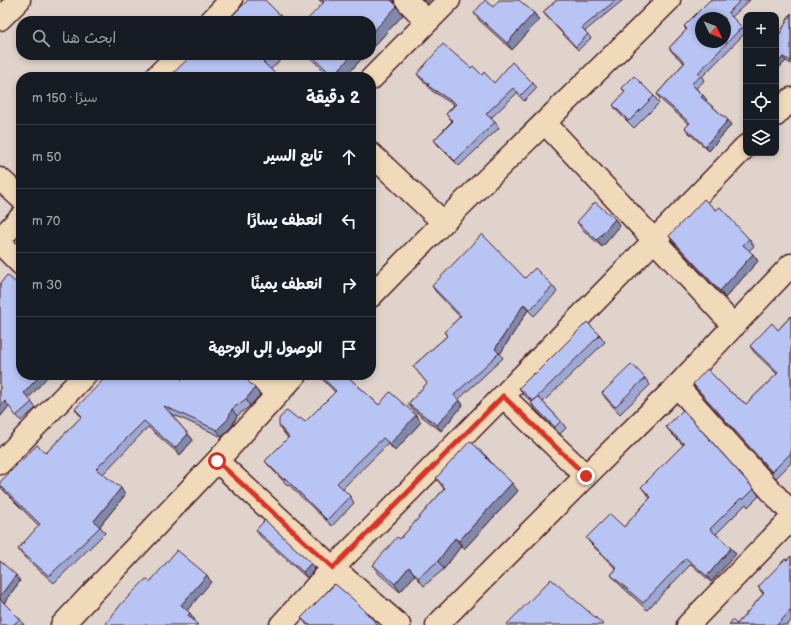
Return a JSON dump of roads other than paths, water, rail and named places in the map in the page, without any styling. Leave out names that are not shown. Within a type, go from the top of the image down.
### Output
[{"type":"street","points":[[0,19],[19,0]]},
{"type":"street","points":[[216,16],[231,0]]},
{"type":"street","points":[[406,0],[427,21]]},
{"type":"street","points":[[376,74],[449,0]]},
{"type":"street","points":[[376,291],[443,222],[670,0]]},
{"type":"street","points":[[161,72],[173,60]]},
{"type":"street","points":[[779,112],[791,99]]},
{"type":"street","points":[[545,123],[734,326]]},
{"type":"street","points":[[281,625],[333,568],[743,149]]},
{"type":"street","points":[[376,159],[443,222]]},
{"type":"street","points":[[0,179],[16,193]]},
{"type":"street","points":[[0,240],[16,222]]},
{"type":"street","points":[[0,243],[16,259]]},
{"type":"street","points":[[437,625],[677,386],[791,265]]},
{"type":"street","points":[[0,463],[80,380]]},
{"type":"street","points":[[262,380],[276,394]]},
{"type":"street","points":[[62,625],[217,461],[289,380]]},
{"type":"street","points":[[677,386],[791,513]]},
{"type":"street","points":[[503,396],[586,476]]},
{"type":"street","points":[[217,461],[333,568],[399,625]]},
{"type":"street","points":[[688,625],[791,519]]}]
